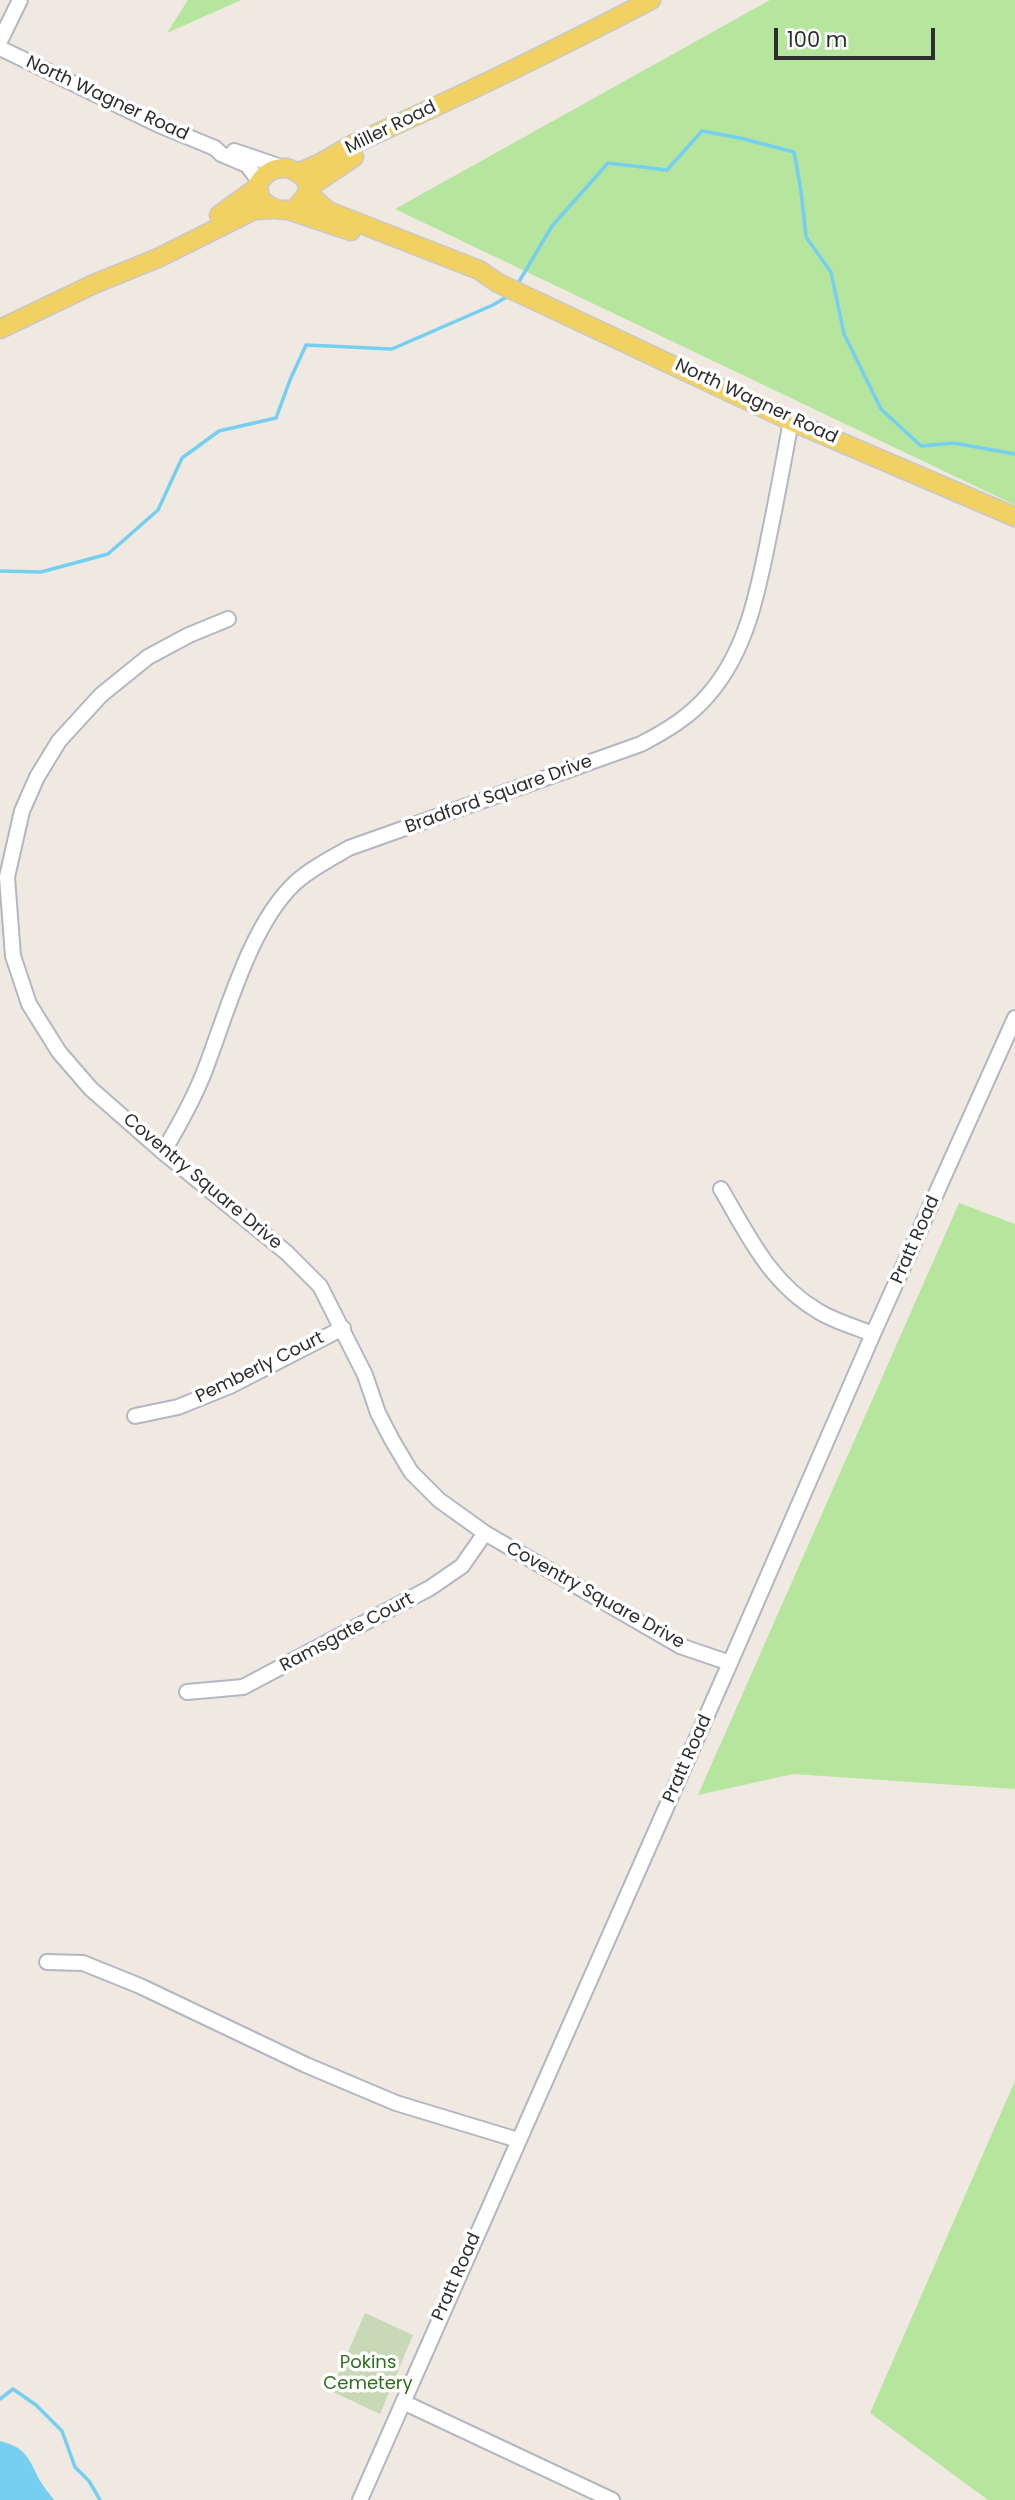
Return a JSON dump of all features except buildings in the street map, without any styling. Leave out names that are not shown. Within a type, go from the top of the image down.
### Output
[{"type":"main road","name":"Miller Road","points":[[291,170],[307,170],[650,0]]},
{"type":"main road","name":"Miller Road","points":[[308,191],[343,162],[460,101],[485,84]]},
{"type":"main road","points":[[0,329],[94,284],[224,213],[259,185],[269,172],[291,170],[306,180],[308,191],[300,204],[281,210],[255,210],[158,258],[94,284]]},
{"type":"main road","points":[[259,185],[260,198],[281,210]]},
{"type":"main road","name":"North Wagner Road","points":[[308,191],[328,211],[479,270],[509,287],[791,421],[1015,517]]},
{"type":"main road","name":"North Wagner Road","points":[[281,210],[363,235],[509,287]]},
{"type":"street","points":[[0,41],[20,0]]},
{"type":"street","name":"North Wagner Road","points":[[0,48],[159,125],[215,148],[221,154],[247,165],[259,185]]},
{"type":"street","name":"North Wagner Road","points":[[215,148],[222,147],[291,170]]},
{"type":"street","name":"Bradford Square Drive","points":[[163,1152],[188,1110],[255,938],[273,909],[295,883],[349,848],[641,744],[676,725],[709,695],[731,663],[759,589],[791,421]]},
{"type":"street","name":"Coventry Square Drive","points":[[228,619],[189,635],[148,657],[101,695],[60,741],[37,777],[22,811],[4,877],[13,956],[29,1004],[59,1052],[91,1089],[163,1152],[287,1253],[320,1286],[365,1374],[378,1413],[411,1472],[439,1500],[485,1533],[680,1646],[730,1663]]},
{"type":"street","name":"Pratt Road","points":[[360,2500],[873,1334],[1012,1035],[1015,1018]]},
{"type":"street","points":[[721,1189],[748,1237],[791,1293],[820,1313],[873,1334]]},
{"type":"street","name":"Pemberly Court","points":[[135,1416],[178,1406],[230,1386],[343,1328]]},
{"type":"street","name":"Ramsgate Court","points":[[187,1692],[243,1688],[384,1613],[430,1588],[462,1566],[485,1533]]},
{"type":"street","points":[[47,1962],[83,1963],[140,1986],[306,2065],[396,2103],[518,2140]]},
{"type":"street","points":[[403,2402],[612,2500]]},
{"type":"green space","points":[[188,0],[241,0],[167,33]]},
{"type":"green space","points":[[770,0],[1015,0],[1015,505],[395,209]]},
{"type":"green space","points":[[959,1203],[1015,1224],[1015,1789],[793,1774],[698,1795]]},
{"type":"green space","points":[[1015,2081],[1015,2500],[988,2500],[870,2413]]},
{"type":"green space","name":"Pokins Cemetery","points":[[365,2313],[413,2335],[380,2414],[331,2391]]},
{"type":"water","points":[[0,2441],[15,2446],[24,2453],[54,2500],[0,2500]]},
{"type":"waterway","points":[[517,285],[552,226],[608,163],[667,170],[702,131],[794,152],[806,237],[831,272],[844,334],[881,409],[921,446],[954,443],[1015,454]]},
{"type":"waterway","points":[[0,571],[41,572],[108,554],[158,510],[182,458],[219,431],[276,418],[306,345],[392,349],[508,296]]},
{"type":"waterway","points":[[0,2399],[13,2389],[36,2405],[62,2431],[75,2467],[89,2481],[100,2500]]}]
